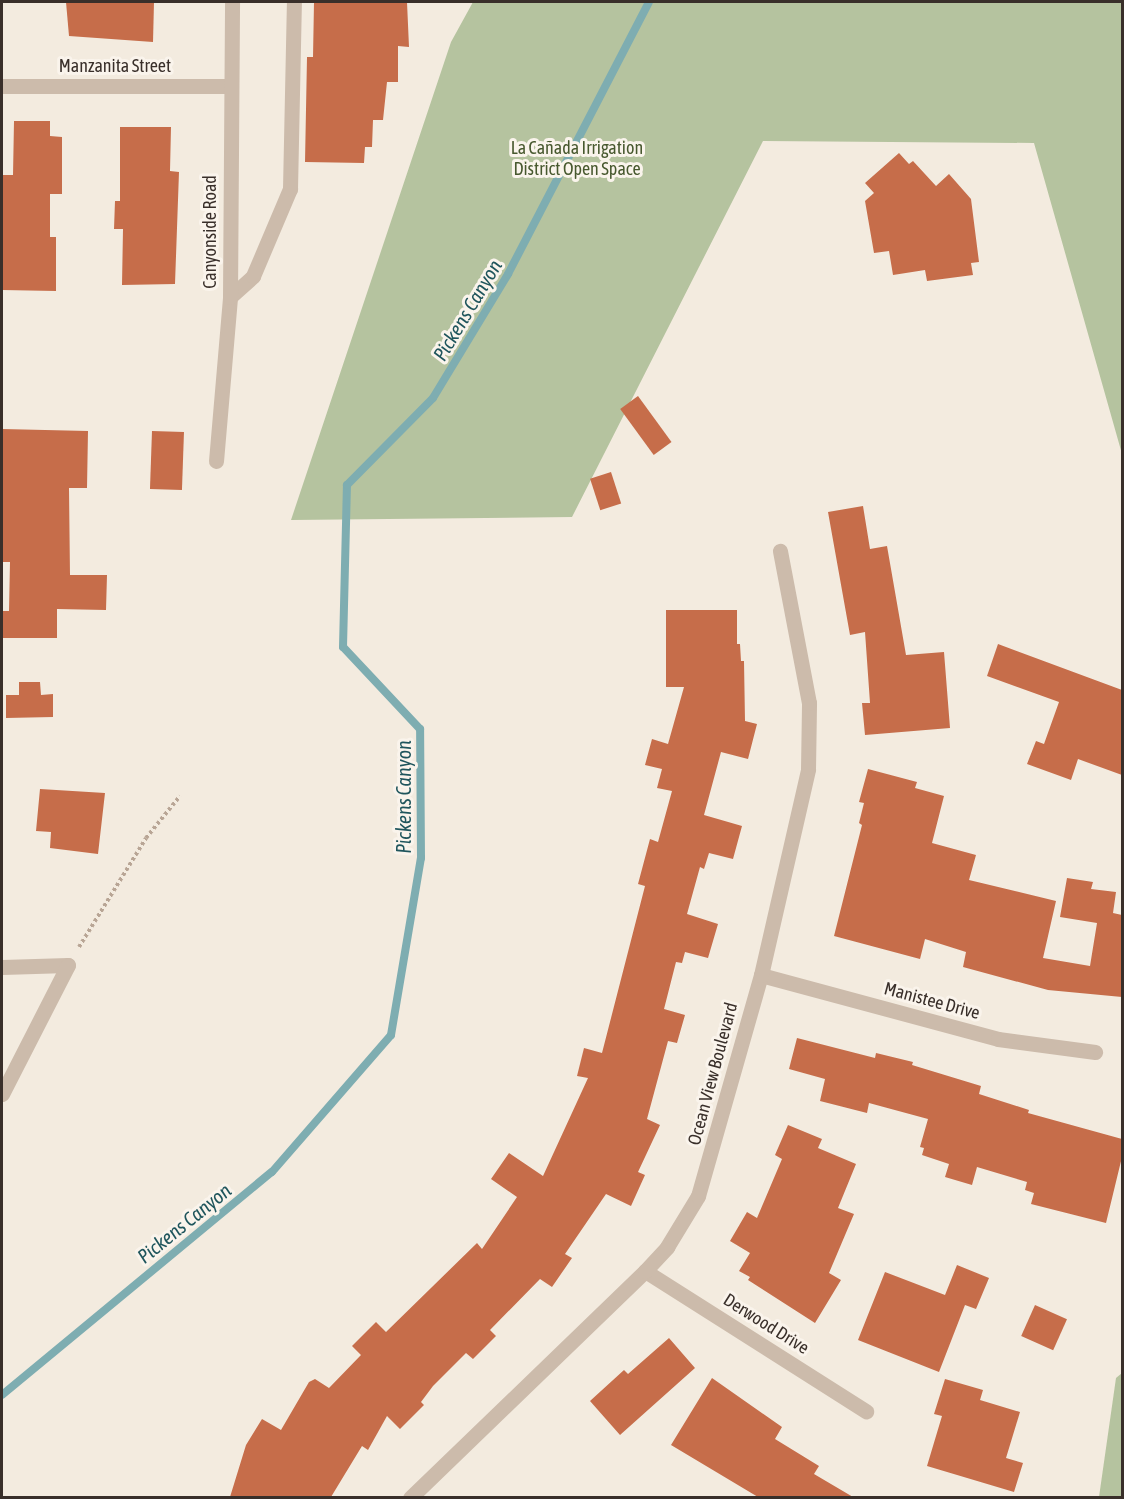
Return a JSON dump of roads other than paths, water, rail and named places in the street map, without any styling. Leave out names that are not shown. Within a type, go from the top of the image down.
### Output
[{"type":"street","name":"Canyonside Road","points":[[216,461],[230,297],[229,86],[232,2]]},
{"type":"street","points":[[230,297],[253,276],[290,189],[294,2]]},
{"type":"street","name":"Manzanita Street","points":[[2,86],[229,86]]},
{"type":"street","name":"Ocean View Boulevard","points":[[410,1497],[645,1271],[667,1247],[698,1196],[761,975],[802,809],[810,735],[809,703],[780,550]]},
{"type":"street","points":[[2,967],[68,965],[2,1094]]},
{"type":"street","name":"Manistee Drive","points":[[761,975],[998,1039],[1095,1052]]},
{"type":"street","name":"Derwood Drive","points":[[645,1271],[866,1411]]},
{"type":"waterway","name":"Pickens Canyon","points":[[2,1395],[272,1172],[391,1035],[421,858],[420,729],[343,647],[347,485],[433,398],[508,274],[649,2]]},
{"type":"park label","name":"La Cañada Irrigation District Open Space","points":[[577,159]]}]
